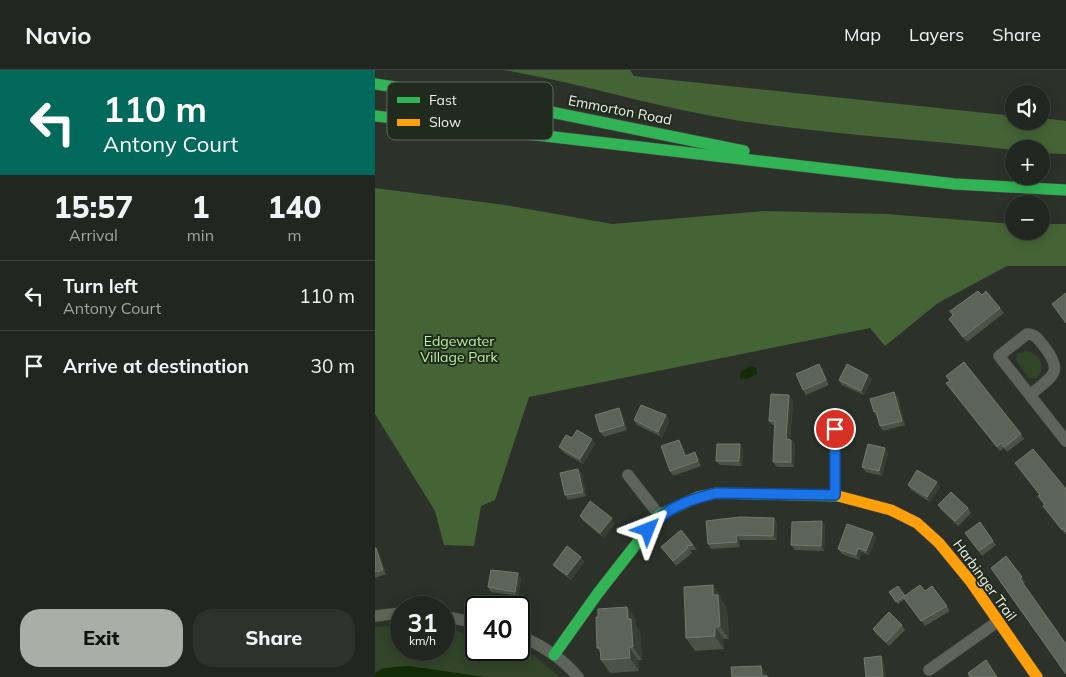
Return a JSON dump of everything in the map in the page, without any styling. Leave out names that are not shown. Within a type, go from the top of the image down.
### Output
[{"type":"main road","name":"Emmorton Road","points":[[553,113],[742,150],[799,166]]},
{"type":"main road","name":"Emmorton Road","points":[[553,137],[955,184],[1066,190]]},
{"type":"main road","name":"Harbinger Trail","points":[[554,655],[598,593],[659,515],[698,497],[717,493],[835,495],[891,510],[917,522],[939,543],[965,574],[1037,677]]},
{"type":"street","points":[[1030,396],[1053,376],[1056,368],[1055,360],[1037,337],[1027,334],[999,356],[1030,396],[1066,441]]},
{"type":"street","points":[[835,429],[835,495]]},
{"type":"street","points":[[628,475],[659,515]]},
{"type":"street","points":[[375,616],[390,614]]},
{"type":"street","points":[[929,670],[997,622]]},
{"type":"street","points":[[530,640],[554,655],[578,677]]},
{"type":"shaded area","points":[[1026,351],[1035,355],[1041,362],[1041,370],[1036,379],[1029,378],[1016,360],[1017,354]]},
{"type":"shaded area","points":[[751,366],[756,368],[757,374],[746,379],[740,378],[741,371]]},
{"type":"shaded area","points":[[390,626],[390,661],[455,661],[455,631],[465,633],[465,661],[530,661],[530,654],[560,677],[375,677],[375,627]]},
{"type":"shaded area","points":[[409,666],[485,677],[375,677],[375,673],[383,668]]},
{"type":"green space","points":[[503,70],[630,70],[634,76],[1005,115],[1005,130],[1050,130],[1050,119],[1066,121],[1066,154],[1050,153],[1050,140],[1005,140],[1005,149],[840,133],[735,120],[677,109]]},
{"type":"green space","name":"Edgewater Village Park","points":[[375,188],[505,205],[612,224],[764,211],[886,214],[1005,223],[1005,240],[1050,240],[1050,224],[1066,224],[1066,266],[1007,266],[938,303],[885,346],[870,328],[529,397],[495,500],[481,506],[474,546],[444,545],[435,511],[375,414]]},
{"type":"building","points":[[978,291],[982,295],[986,291],[1000,308],[963,337],[949,319],[953,315],[950,311]]},
{"type":"building","points":[[1066,293],[1066,323],[1052,304]]},
{"type":"building","points":[[964,362],[1021,434],[1004,447],[1001,443],[997,447],[946,383],[950,381],[946,376]]},
{"type":"building","points":[[819,364],[826,380],[803,390],[796,374]]},
{"type":"building","points":[[847,364],[868,375],[861,391],[839,380]]},
{"type":"building","points":[[894,392],[902,421],[880,426],[870,399]]},
{"type":"building","points":[[771,394],[789,395],[786,439],[791,440],[791,462],[773,462],[775,421],[769,421]]},
{"type":"building","points":[[641,405],[666,415],[658,432],[634,420]]},
{"type":"building","points":[[619,408],[624,425],[600,432],[595,415]]},
{"type":"building","points":[[577,430],[592,439],[580,459],[559,447],[566,435],[572,438]]},
{"type":"building","points":[[679,440],[685,456],[695,452],[698,461],[670,471],[661,446]]},
{"type":"building","points":[[717,444],[740,444],[739,461],[716,461]]},
{"type":"building","points":[[868,444],[885,448],[879,471],[862,467]]},
{"type":"building","points":[[1033,449],[1066,489],[1066,532],[1063,528],[1062,530],[1043,506],[1045,505],[1038,496],[1040,495],[1015,463]]},
{"type":"building","points":[[578,469],[583,492],[565,495],[560,473]]},
{"type":"building","points":[[917,470],[937,482],[927,497],[908,485]]},
{"type":"building","points":[[951,492],[968,508],[955,521],[938,505]]},
{"type":"building","points":[[590,501],[612,518],[600,533],[580,516]]},
{"type":"building","points":[[740,517],[774,518],[773,536],[736,535],[737,542],[708,544],[706,521]]},
{"type":"building","points":[[822,521],[821,546],[791,545],[792,522]]},
{"type":"building","points":[[980,522],[993,541],[979,551],[965,533]]},
{"type":"building","points":[[847,524],[873,533],[866,551],[858,548],[856,555],[838,549]]},
{"type":"building","points":[[681,530],[693,545],[686,546],[688,548],[673,561],[661,547]]},
{"type":"building","points":[[567,546],[581,557],[567,575],[553,565]]},
{"type":"building","points":[[375,548],[383,570],[375,572]]},
{"type":"building","points":[[1006,556],[1066,644],[1066,674],[991,568]]},
{"type":"building","points":[[491,570],[518,573],[515,592],[488,587]]},
{"type":"building","points":[[713,585],[713,595],[718,595],[720,626],[715,627],[715,636],[686,638],[684,587]]},
{"type":"building","points":[[920,585],[925,591],[932,586],[947,606],[921,621],[903,597]]},
{"type":"building","points":[[898,586],[905,596],[896,602],[889,592]]},
{"type":"building","points":[[627,607],[628,619],[631,619],[633,647],[629,647],[630,658],[601,660],[600,648],[597,648],[596,617],[598,617],[598,609]]},
{"type":"building","points":[[889,612],[902,625],[886,642],[873,629]]},
{"type":"building","points":[[881,656],[883,677],[866,677],[864,658]]},
{"type":"building","points":[[986,660],[997,677],[970,677],[968,673]]},
{"type":"building","points":[[761,666],[762,676],[767,677],[732,677],[731,667]]},
{"type":"traffic: fast","points":[[375,84],[387,86]]},
{"type":"traffic: fast","points":[[553,112],[744,151]]},
{"type":"traffic: fast","points":[[375,116],[387,117]]},
{"type":"traffic: fast","points":[[553,137],[955,184],[1066,190]]},
{"type":"traffic: fast","points":[[554,655],[598,593],[659,515],[698,497],[717,493],[838,496]]},
{"type":"traffic: slow","points":[[838,496],[891,510],[917,523],[939,543],[971,582],[1037,677]]},
{"type":"route","points":[[648,530],[659,515],[698,497],[717,493],[835,495],[835,429]]}]
